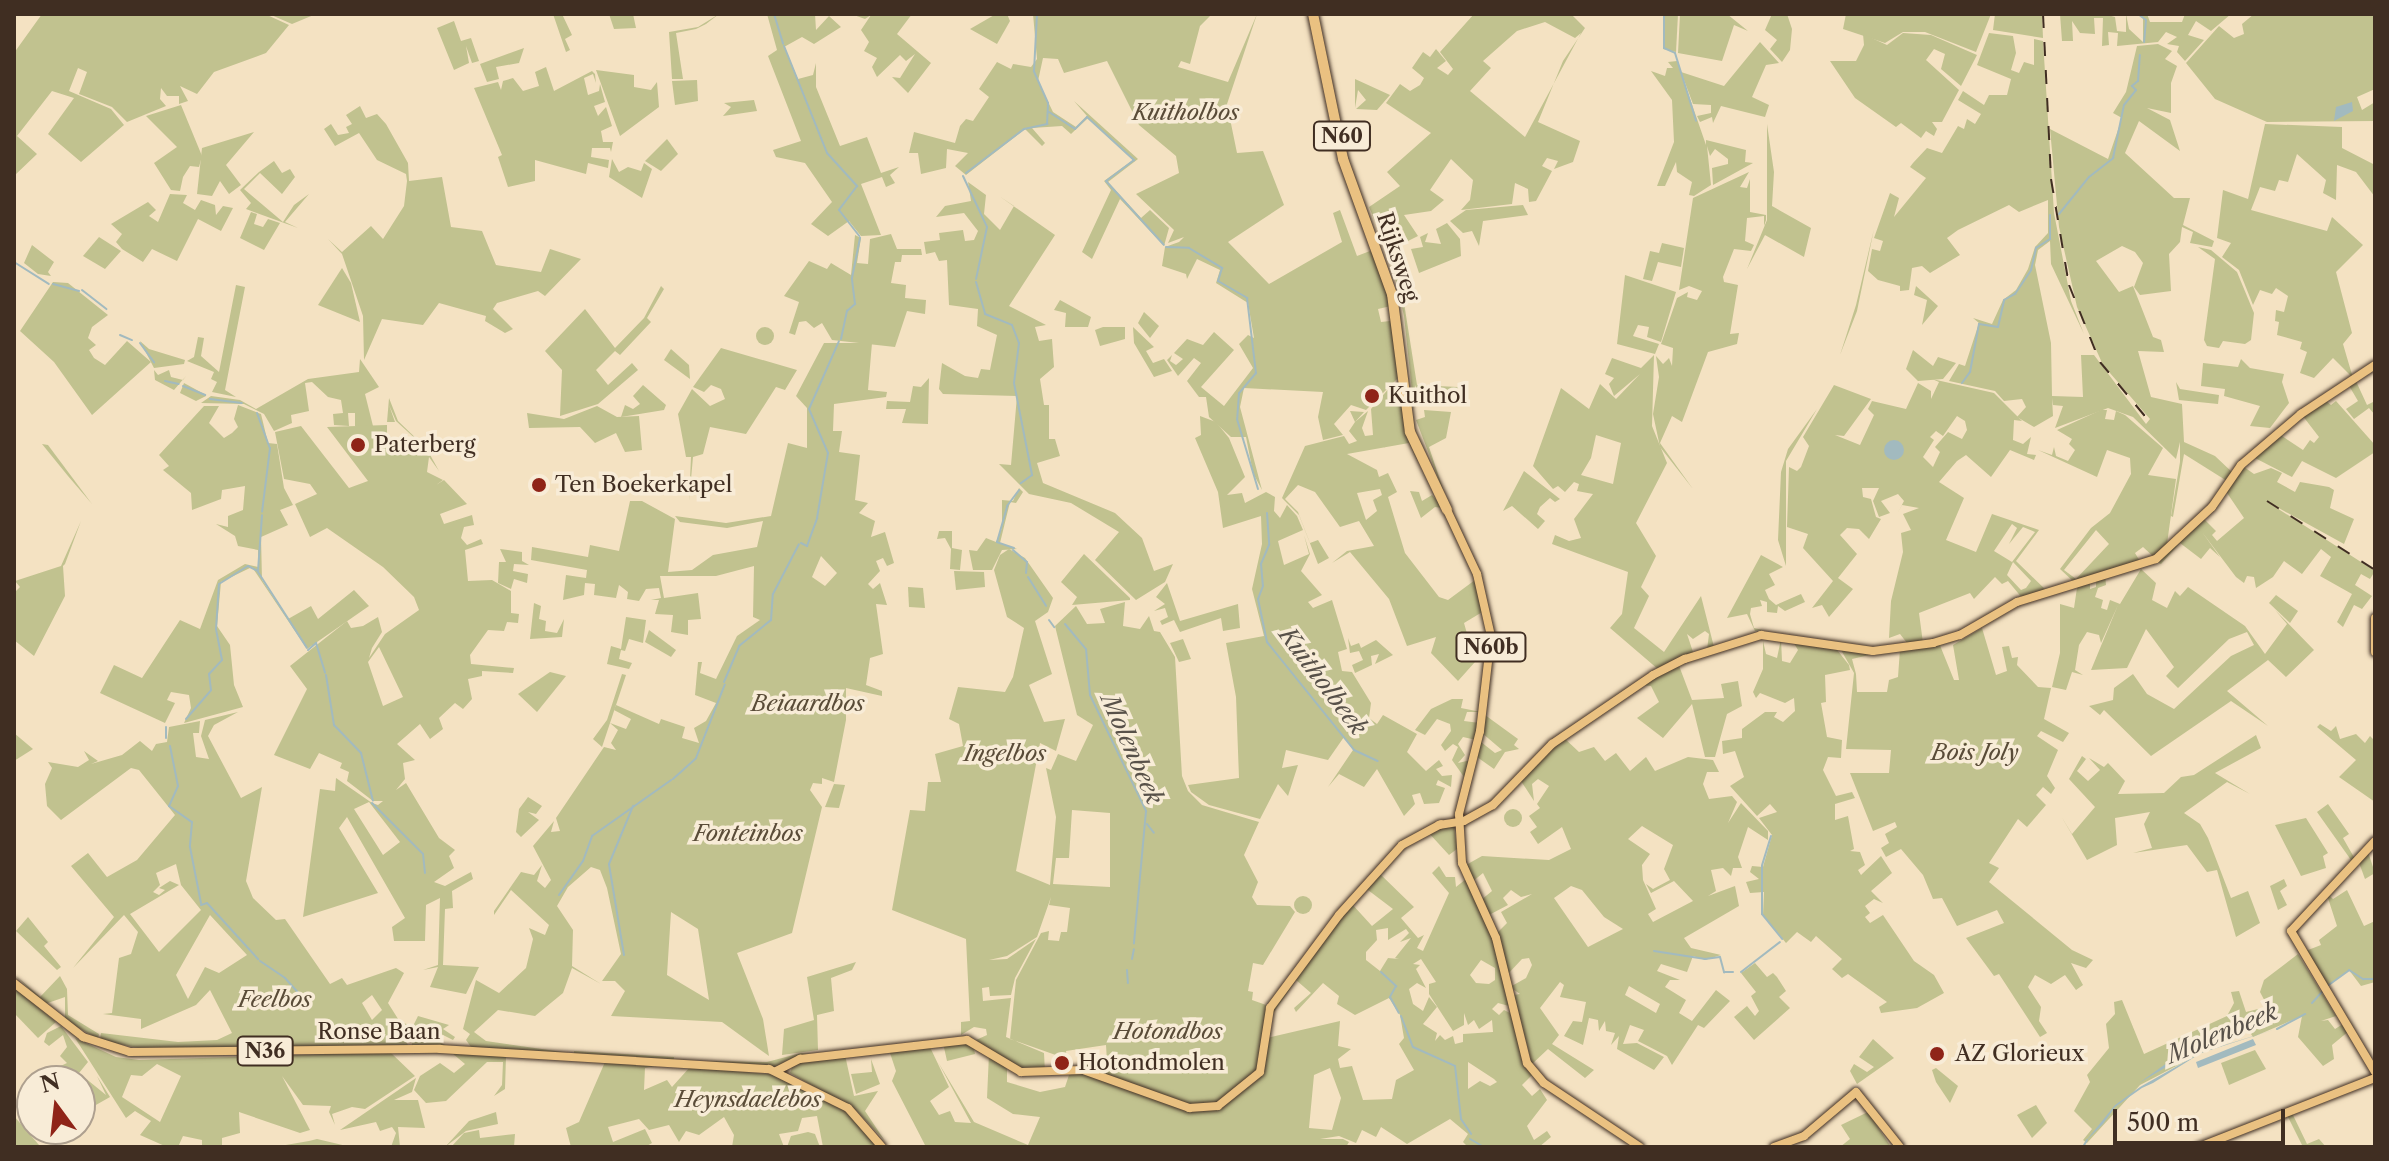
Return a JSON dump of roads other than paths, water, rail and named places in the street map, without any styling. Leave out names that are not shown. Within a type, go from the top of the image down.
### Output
[{"type":"highway","name":"Rijksweg","points":[[1316,14],[1348,159],[1396,292],[1413,425],[1447,510]]},
{"type":"main road","points":[[781,1072],[804,1058],[967,1040],[1021,1072],[1084,1070],[1189,1108],[1218,1106],[1260,1072],[1270,1008],[1339,915],[1402,845],[1439,825],[1477,814],[1509,792],[1552,744],[1674,664],[1759,635],[1873,651],[1955,637],[2011,604],[2161,556],[2210,511],[2251,457],[2301,414],[2375,365]]},
{"type":"main road","name":"Rijksweg","points":[[1447,510],[1477,574],[1491,636],[1480,731],[1458,820]]},
{"type":"main road","points":[[2375,618],[2375,652]]},
{"type":"main road","name":"N60b","points":[[1458,820],[1462,863],[1496,938],[1527,1063],[1544,1083],[1640,1147]]},
{"type":"main road","points":[[2375,841],[2291,929],[2323,989],[2375,1072]]},
{"type":"main road","name":"Ronse Baan","points":[[14,983],[78,1034],[130,1052],[415,1049],[716,1065],[781,1072]]},
{"type":"main road","name":"N36","points":[[781,1072],[848,1108],[882,1147]]},
{"type":"main road","points":[[2199,1147],[2375,1078]]},
{"type":"main road","points":[[1774,1147],[1804,1136],[1854,1092],[1900,1147]]},
{"type":"water","points":[[2352,102],[2353,111],[2334,121],[2336,107]]},
{"type":"water","points":[[1894,440],[1901,443],[1904,450],[1901,457],[1894,460],[1887,457],[1884,450],[1887,443]]},
{"type":"water","points":[[2276,1029],[2201,1053],[2115,1107],[2085,1142],[2115,1105],[2140,1087],[2202,1052]]},
{"type":"water","points":[[2253,1039],[2256,1045],[2198,1068],[2196,1062]]},
{"type":"water","points":[[2191,1043],[2199,1048],[2139,1083],[2185,1050]]},
{"type":"waterway","points":[[774,14],[783,44]]},
{"type":"waterway","name":"Molenbeek","points":[[966,173],[1024,129],[1047,124],[1048,103],[1034,71],[1037,14]]},
{"type":"waterway","name":"Molenbeek","points":[[1664,14],[1664,48],[1675,53],[1696,121]]},
{"type":"waterway","points":[[2138,14],[2146,20],[2144,42]]},
{"type":"waterway","points":[[784,46],[827,153],[857,186],[839,210],[859,236]]},
{"type":"waterway","points":[[2059,214],[2089,177],[2113,158],[2124,105],[2136,90],[2132,86],[2138,81],[2140,55]]},
{"type":"waterway","name":"Kuitholbeek","points":[[1049,112],[1075,129],[1087,117],[1134,160],[1106,181],[1164,245]]},
{"type":"waterway","name":"Molenbeek","points":[[963,176],[987,227],[976,279]]},
{"type":"waterway","points":[[1962,383],[1970,372],[1979,324],[1998,327],[2004,300],[2015,294],[2031,270],[2036,248],[2050,239],[2050,215]]},
{"type":"waterway","points":[[841,339],[847,311],[855,304],[852,278],[860,238]]},
{"type":"waterway","name":"Kuitholbeek","points":[[1166,247],[1189,248],[1222,268],[1218,281],[1247,298],[1256,373],[1239,393],[1237,419],[1258,489]]},
{"type":"waterway","name":"Molenbeek","points":[[14,262],[49,284]]},
{"type":"waterway","name":"Molenbeek","points":[[976,282],[985,314],[1012,325],[1019,343],[1014,383],[1032,475],[1021,483]]},
{"type":"waterway","name":"Molenbeek","points":[[53,284],[79,291]]},
{"type":"waterway","name":"Molenbeek","points":[[82,290],[106,309]]},
{"type":"waterway","name":"Molenbeek","points":[[120,335],[132,340]]},
{"type":"waterway","points":[[801,543],[807,546],[817,518],[828,453],[809,409],[839,341]]},
{"type":"waterway","name":"Molenbeek","points":[[140,343],[154,362]]},
{"type":"waterway","name":"Molenbeek","points":[[165,381],[179,384]]},
{"type":"waterway","name":"Molenbeek","points":[[183,386],[205,395]]},
{"type":"waterway","name":"Molenbeek","points":[[210,399],[242,403]]},
{"type":"waterway","name":"Molenbeek","points":[[257,413],[270,448],[262,512]]},
{"type":"waterway","name":"Molenbeek","points":[[1014,548],[997,542],[1007,506],[1019,490]]},
{"type":"waterway","name":"Kuitholbeek","points":[[1267,513],[1269,545],[1261,564],[1263,586],[1258,599],[1267,642],[1354,750],[1378,761]]},
{"type":"waterway","name":"Molenbeek","points":[[186,719],[211,690],[209,674],[222,660],[216,629],[219,584],[248,566],[258,571],[262,515]]},
{"type":"waterway","points":[[724,682],[739,646],[771,620],[773,594],[799,544]]},
{"type":"waterway","name":"Molenbeek","points":[[1013,550],[1027,562],[1026,573]]},
{"type":"waterway","points":[[258,572],[307,648]]},
{"type":"waterway","name":"Molenbeek","points":[[1028,577],[1046,606]]},
{"type":"waterway","name":"Molenbeek","points":[[1049,620],[1054,627]]},
{"type":"waterway","name":"Molenbeek","points":[[1065,624],[1086,649],[1090,695],[1146,811],[1134,943]]},
{"type":"waterway","points":[[308,650],[316,643],[325,673]]},
{"type":"waterway","points":[[326,675],[334,725],[361,753],[373,801]]},
{"type":"waterway","points":[[673,779],[696,758],[725,684]]},
{"type":"waterway","name":"Molenbeek","points":[[166,727],[166,738]]},
{"type":"waterway","name":"Molenbeek","points":[[170,746],[178,786],[169,806],[192,822],[190,847],[201,903]]},
{"type":"waterway","points":[[559,895],[583,861],[592,836],[671,780]]},
{"type":"waterway","points":[[372,803],[423,854],[425,873]]},
{"type":"waterway","points":[[624,955],[609,864],[633,806]]},
{"type":"waterway","points":[[1147,824],[1154,833]]},
{"type":"waterway","points":[[1771,836],[1762,866],[1762,914],[1782,939]]},
{"type":"waterway","name":"Molenbeek","points":[[201,905],[207,903],[258,959]]},
{"type":"waterway","points":[[1741,972],[1780,942]]},
{"type":"waterway","name":"Molenbeek","points":[[1132,959],[1134,949]]},
{"type":"waterway","points":[[1654,951],[1705,959],[1720,957],[1724,972],[1733,972]]},
{"type":"waterway","name":"Molenbeek","points":[[260,961],[285,978],[310,1006]]},
{"type":"waterway","name":"Molenbeek","points":[[1127,970],[1128,983]]},
{"type":"waterway","name":"Molenbeek","points":[[2326,987],[2349,970],[2363,979],[2375,979]]},
{"type":"waterway","points":[[1381,972],[1396,986],[1390,997],[1399,1013]]},
{"type":"waterway","name":"Molenbeek","points":[[2312,1003],[2322,992]]},
{"type":"waterway","name":"Molenbeek","points":[[2277,1029],[2305,1014]]},
{"type":"waterway","points":[[1401,1016],[1413,1047],[1455,1066],[1461,1119],[1471,1134]]},
{"type":"waterway","points":[[1470,1139],[1484,1147]]},
{"type":"waterway","name":"Molenbeek","points":[[2083,1147],[2087,1140]]},
{"type":"railway","points":[[2043,14],[2051,179],[2069,285],[2100,362],[2149,421]]},
{"type":"railway","points":[[2267,501],[2375,570]]},
{"type":"place","name":"Kuithol","points":[[1372,396]]},
{"type":"place","name":"Paterberg","points":[[358,445]]},
{"type":"place","name":"Ten Boekerkapel","points":[[539,485]]},
{"type":"place","name":"AZ Glorieux","points":[[1937,1054]]},
{"type":"place","name":"Hotondmolen","points":[[1062,1063]]},
{"type":"park label","name":"Kuitholbos","points":[[1186,113]]},
{"type":"park label","name":"Beiaardbos","points":[[808,704]]},
{"type":"park label","name":"Bois Joly","points":[[1975,753]]},
{"type":"park label","name":"Ingelbos","points":[[1005,754]]},
{"type":"park label","name":"Fonteinbos","points":[[748,834]]},
{"type":"park label","name":"Feelbos","points":[[275,1000]]},
{"type":"park label","name":"Hotondbos","points":[[1168,1032]]},
{"type":"park label","name":"Heynsdaelebos","points":[[748,1100]]}]
